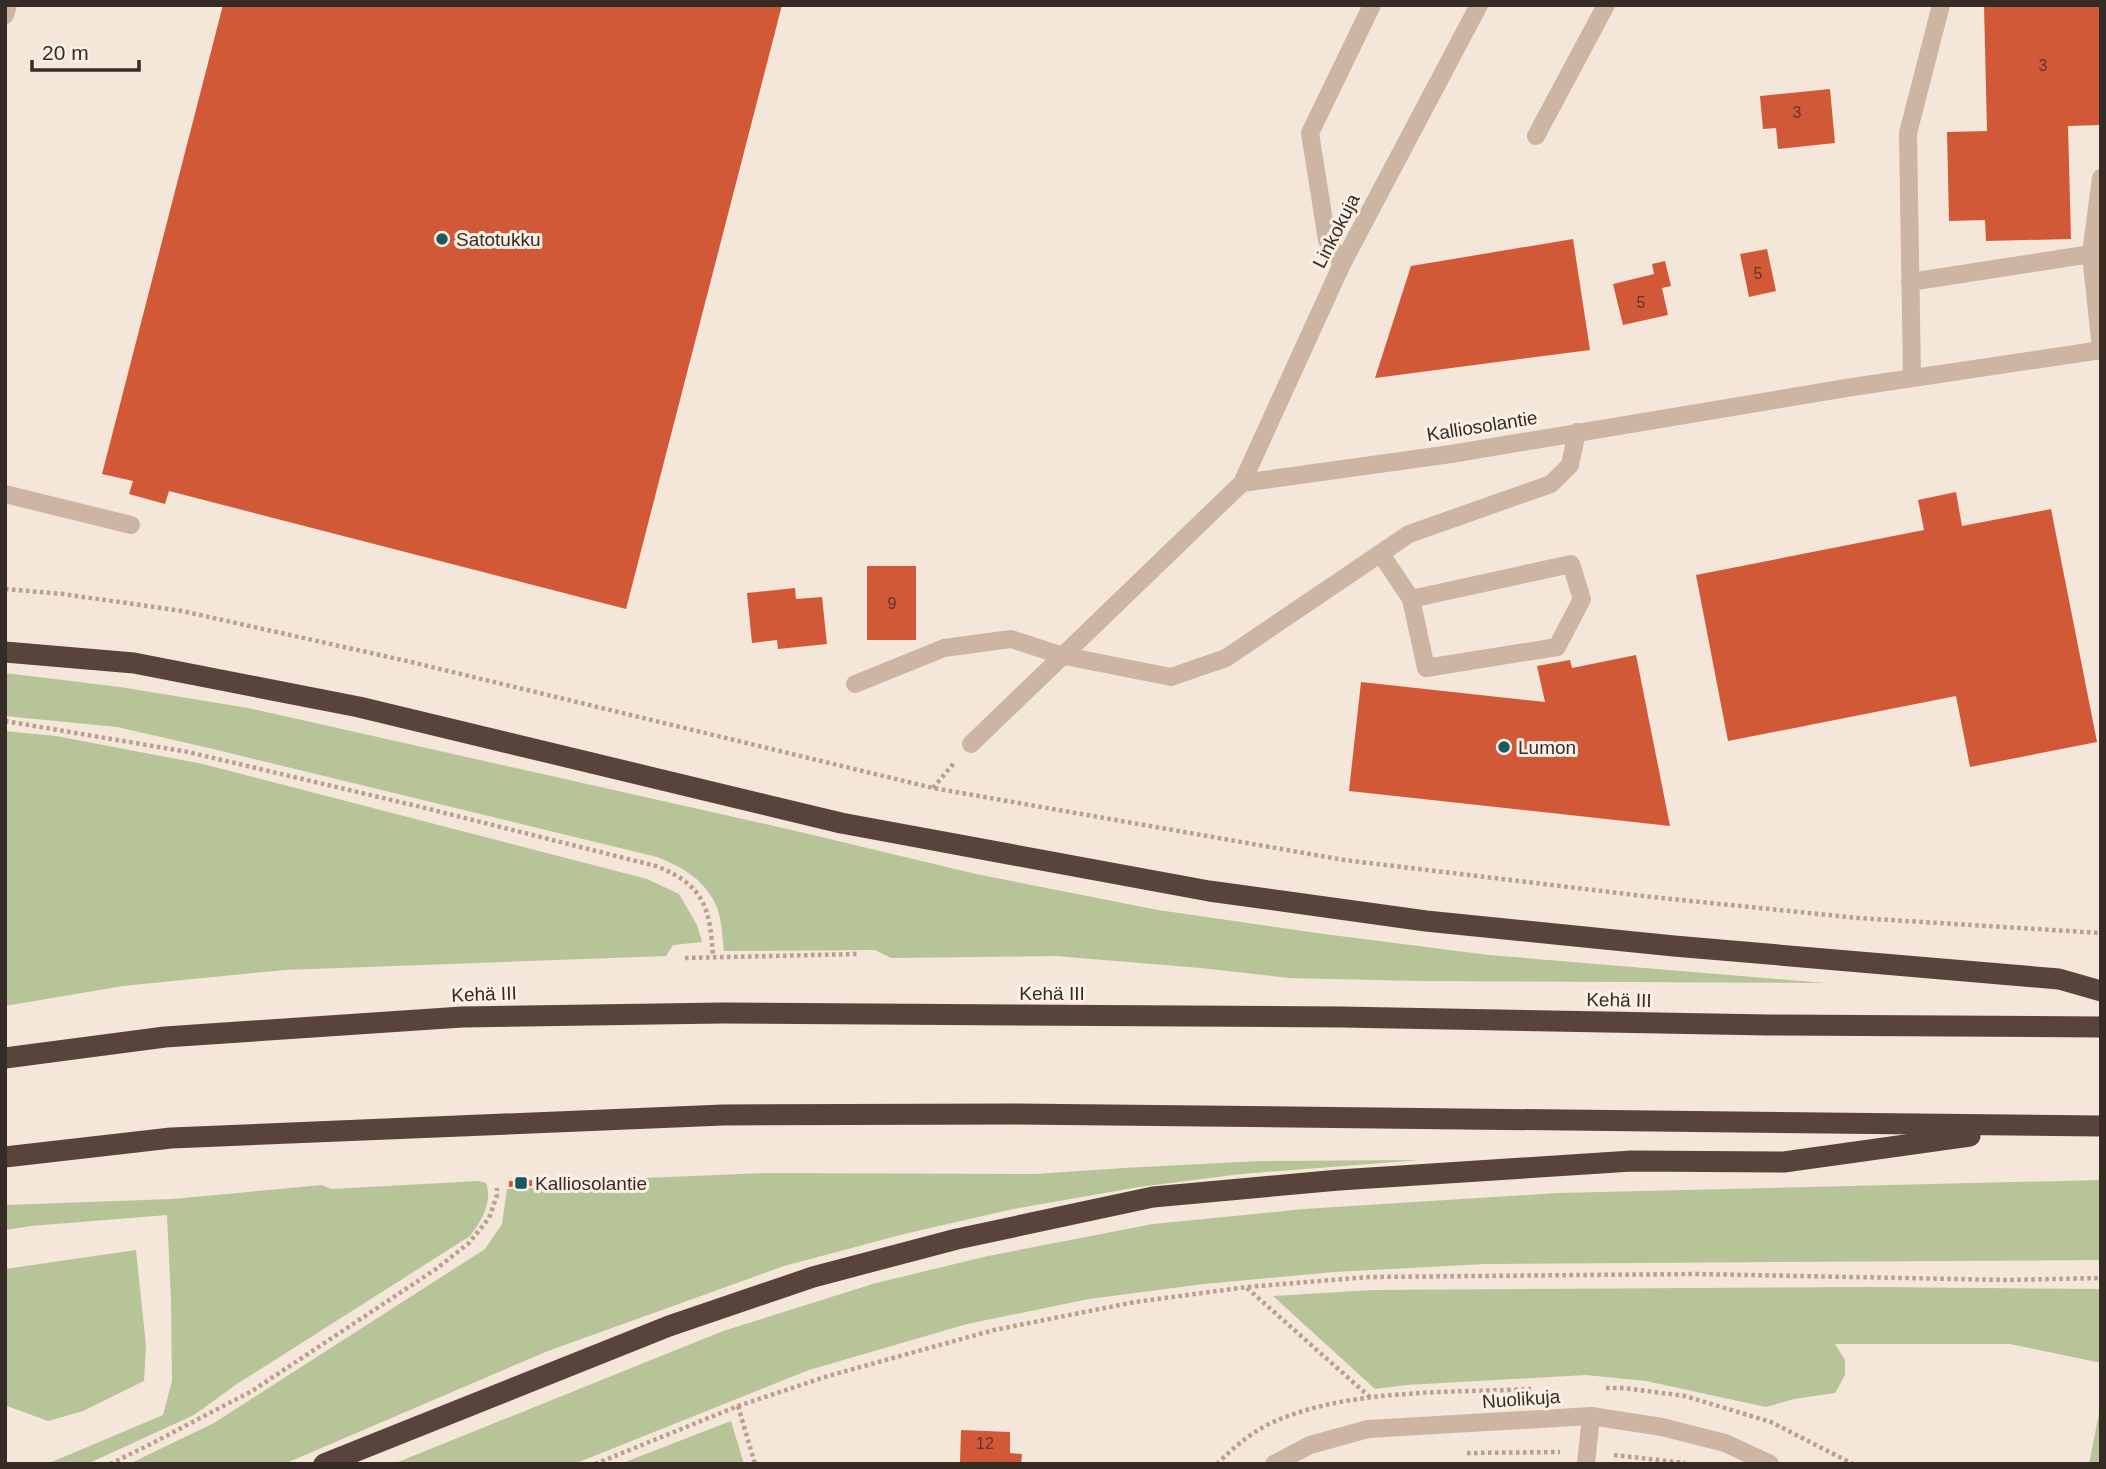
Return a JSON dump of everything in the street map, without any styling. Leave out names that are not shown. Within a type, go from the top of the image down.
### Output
[{"type":"highway","points":[[5,652],[134,663],[346,704],[841,822],[1209,891],[1426,921],[1674,946],[2059,979],[2101,992]]},
{"type":"highway","name":"Kehä III","points":[[5,1058],[165,1037],[462,1017],[708,1013],[1341,1017],[1768,1026],[2101,1027]]},
{"type":"highway","points":[[5,1157],[171,1138],[723,1115],[1016,1114],[2101,1126]]},
{"type":"highway","points":[[324,1464],[669,1326],[813,1277],[957,1239],[1153,1197],[1339,1180],[1632,1161],[1784,1161],[2041,1127]]},
{"type":"street","points":[[5,15],[8,5]]},
{"type":"street","points":[[1342,264],[1327,240],[1310,133],[1372,5]]},
{"type":"street","name":"Linkokuja","points":[[1242,483],[1342,264],[1479,5]]},
{"type":"street","points":[[1535,136],[1606,5]]},
{"type":"street","points":[[1912,378],[1908,133],[1941,5]]},
{"type":"street","points":[[2101,178],[2091,254],[2101,349]]},
{"type":"street","points":[[1910,282],[2091,254]]},
{"type":"street","name":"Kalliosolantie","points":[[1242,483],[1451,454],[2101,349]]},
{"type":"street","points":[[855,684],[944,648],[1011,639],[1060,655],[1171,677],[1226,658],[1409,534],[1551,484],[1570,465],[1577,432]]},
{"type":"street","points":[[971,744],[1060,655],[1242,483]]},
{"type":"street","points":[[5,494],[131,525]]},
{"type":"street","points":[[1381,554],[1411,599],[1426,668],[1557,647],[1581,599],[1571,564],[1411,599]]},
{"type":"street","points":[[1586,1457],[1591,1416]]},
{"type":"street","name":"Nuolikuja","points":[[1273,1464],[1310,1445],[1368,1430],[1591,1416],[1662,1427],[1725,1443],[1770,1464]]},
{"type":"path","points":[[5,589],[63,594],[182,611],[933,788],[1344,860],[1652,897],[1844,916],[2101,933]]},
{"type":"path","points":[[5,721],[188,752],[656,866],[675,874],[700,896],[708,910],[713,957]]},
{"type":"path","points":[[685,958],[857,954]]},
{"type":"path","points":[[110,1464],[252,1391],[436,1269],[469,1242],[489,1218],[497,1188]]},
{"type":"path","points":[[595,1464],[738,1406],[828,1376],[994,1330],[1135,1302],[1247,1287],[1409,1276],[1695,1274],[2007,1280],[2101,1278]]},
{"type":"path","points":[[1247,1287],[1371,1398]]},
{"type":"path","points":[[738,1406],[755,1464]]},
{"type":"path","points":[[1466,1453],[1689,1464]]},
{"type":"green space","points":[[5,673],[120,687],[248,708],[976,874],[1158,910],[1489,955],[1825,983],[1289,978],[1055,956],[891,958],[875,950],[724,951],[719,912],[709,893],[690,874],[657,857],[117,727],[5,716]]},
{"type":"green space","points":[[5,731],[56,736],[203,764],[647,879],[679,894],[697,925],[702,942],[673,945],[666,956],[284,970],[123,986],[5,1006]]},
{"type":"green space","points":[[1420,1160],[1241,1174],[1139,1187],[1013,1209],[904,1234],[784,1266],[548,1351],[284,1464],[129,1464],[214,1423],[485,1249],[502,1224],[507,1189],[536,1188],[539,1178],[621,1179],[765,1173],[1036,1174],[1260,1161]]},
{"type":"green space","points":[[2101,1180],[2101,1260],[1485,1264],[1334,1272],[1204,1284],[1089,1299],[967,1324],[809,1370],[574,1464],[393,1464],[723,1331],[876,1283],[988,1256],[1153,1224],[1304,1209],[1559,1193]]},
{"type":"green space","points":[[479,1181],[486,1183],[487,1204],[482,1218],[470,1236],[237,1384],[194,1415],[87,1464],[47,1464],[163,1415],[172,1381],[167,1215],[5,1230],[5,1205],[172,1199],[322,1185],[331,1189]]},
{"type":"green space","points":[[136,1250],[146,1346],[144,1381],[83,1411],[48,1421],[7,1406],[5,1269]]},
{"type":"green space","points":[[1870,1287],[2101,1289],[2101,1363],[2010,1344],[1835,1344],[1845,1360],[1845,1375],[1835,1393],[1794,1399],[1766,1407],[1646,1381],[1586,1375],[1375,1389],[1273,1296],[1373,1290]]},
{"type":"green space","points":[[2101,1403],[2101,1464],[2089,1464]]},
{"type":"green space","points":[[731,1421],[744,1464],[620,1464]]},
{"type":"building","name":"Satotukku","points":[[223,5],[782,5],[626,609],[169,491],[165,504],[129,494],[133,481],[102,474]]},
{"type":"building","points":[[1984,5],[2101,5],[2101,125],[2068,126],[2071,239],[1986,241],[1985,220],[1949,221],[1947,132],[1987,131]]},
{"type":"building","points":[[1830,89],[1835,143],[1778,149],[1776,128],[1763,129],[1760,96]]},
{"type":"building","points":[[1573,239],[1590,350],[1375,378],[1411,266]]},
{"type":"building","points":[[1767,249],[1776,291],[1749,297],[1740,254]]},
{"type":"building","points":[[1665,261],[1671,286],[1662,288],[1668,315],[1623,325],[1613,284],[1654,274],[1652,264]]},
{"type":"building","points":[[1956,492],[1962,526],[2051,509],[2097,742],[1970,767],[1956,696],[1728,741],[1696,575],[1924,530],[1918,500]]},
{"type":"building","points":[[867,566],[916,566],[916,640],[867,640]]},
{"type":"building","points":[[795,588],[796,599],[822,597],[827,644],[778,649],[777,640],[752,643],[747,593]]},
{"type":"building","name":"Lumon","points":[[1636,655],[1670,826],[1349,791],[1361,682],[1545,702],[1537,666],[1570,660],[1572,668]]},
{"type":"building","points":[[532,1180],[532,1186],[509,1187],[509,1181]]},
{"type":"building","points":[[961,1430],[1010,1432],[1010,1453],[1022,1454],[1021,1464],[960,1464]]},
{"type":"place","name":"Satotukku","points":[[442,239]]},
{"type":"place","name":"Lumon","points":[[1504,747]]},
{"type":"place","name":"Kalliosolantie","points":[[521,1183]]}]
